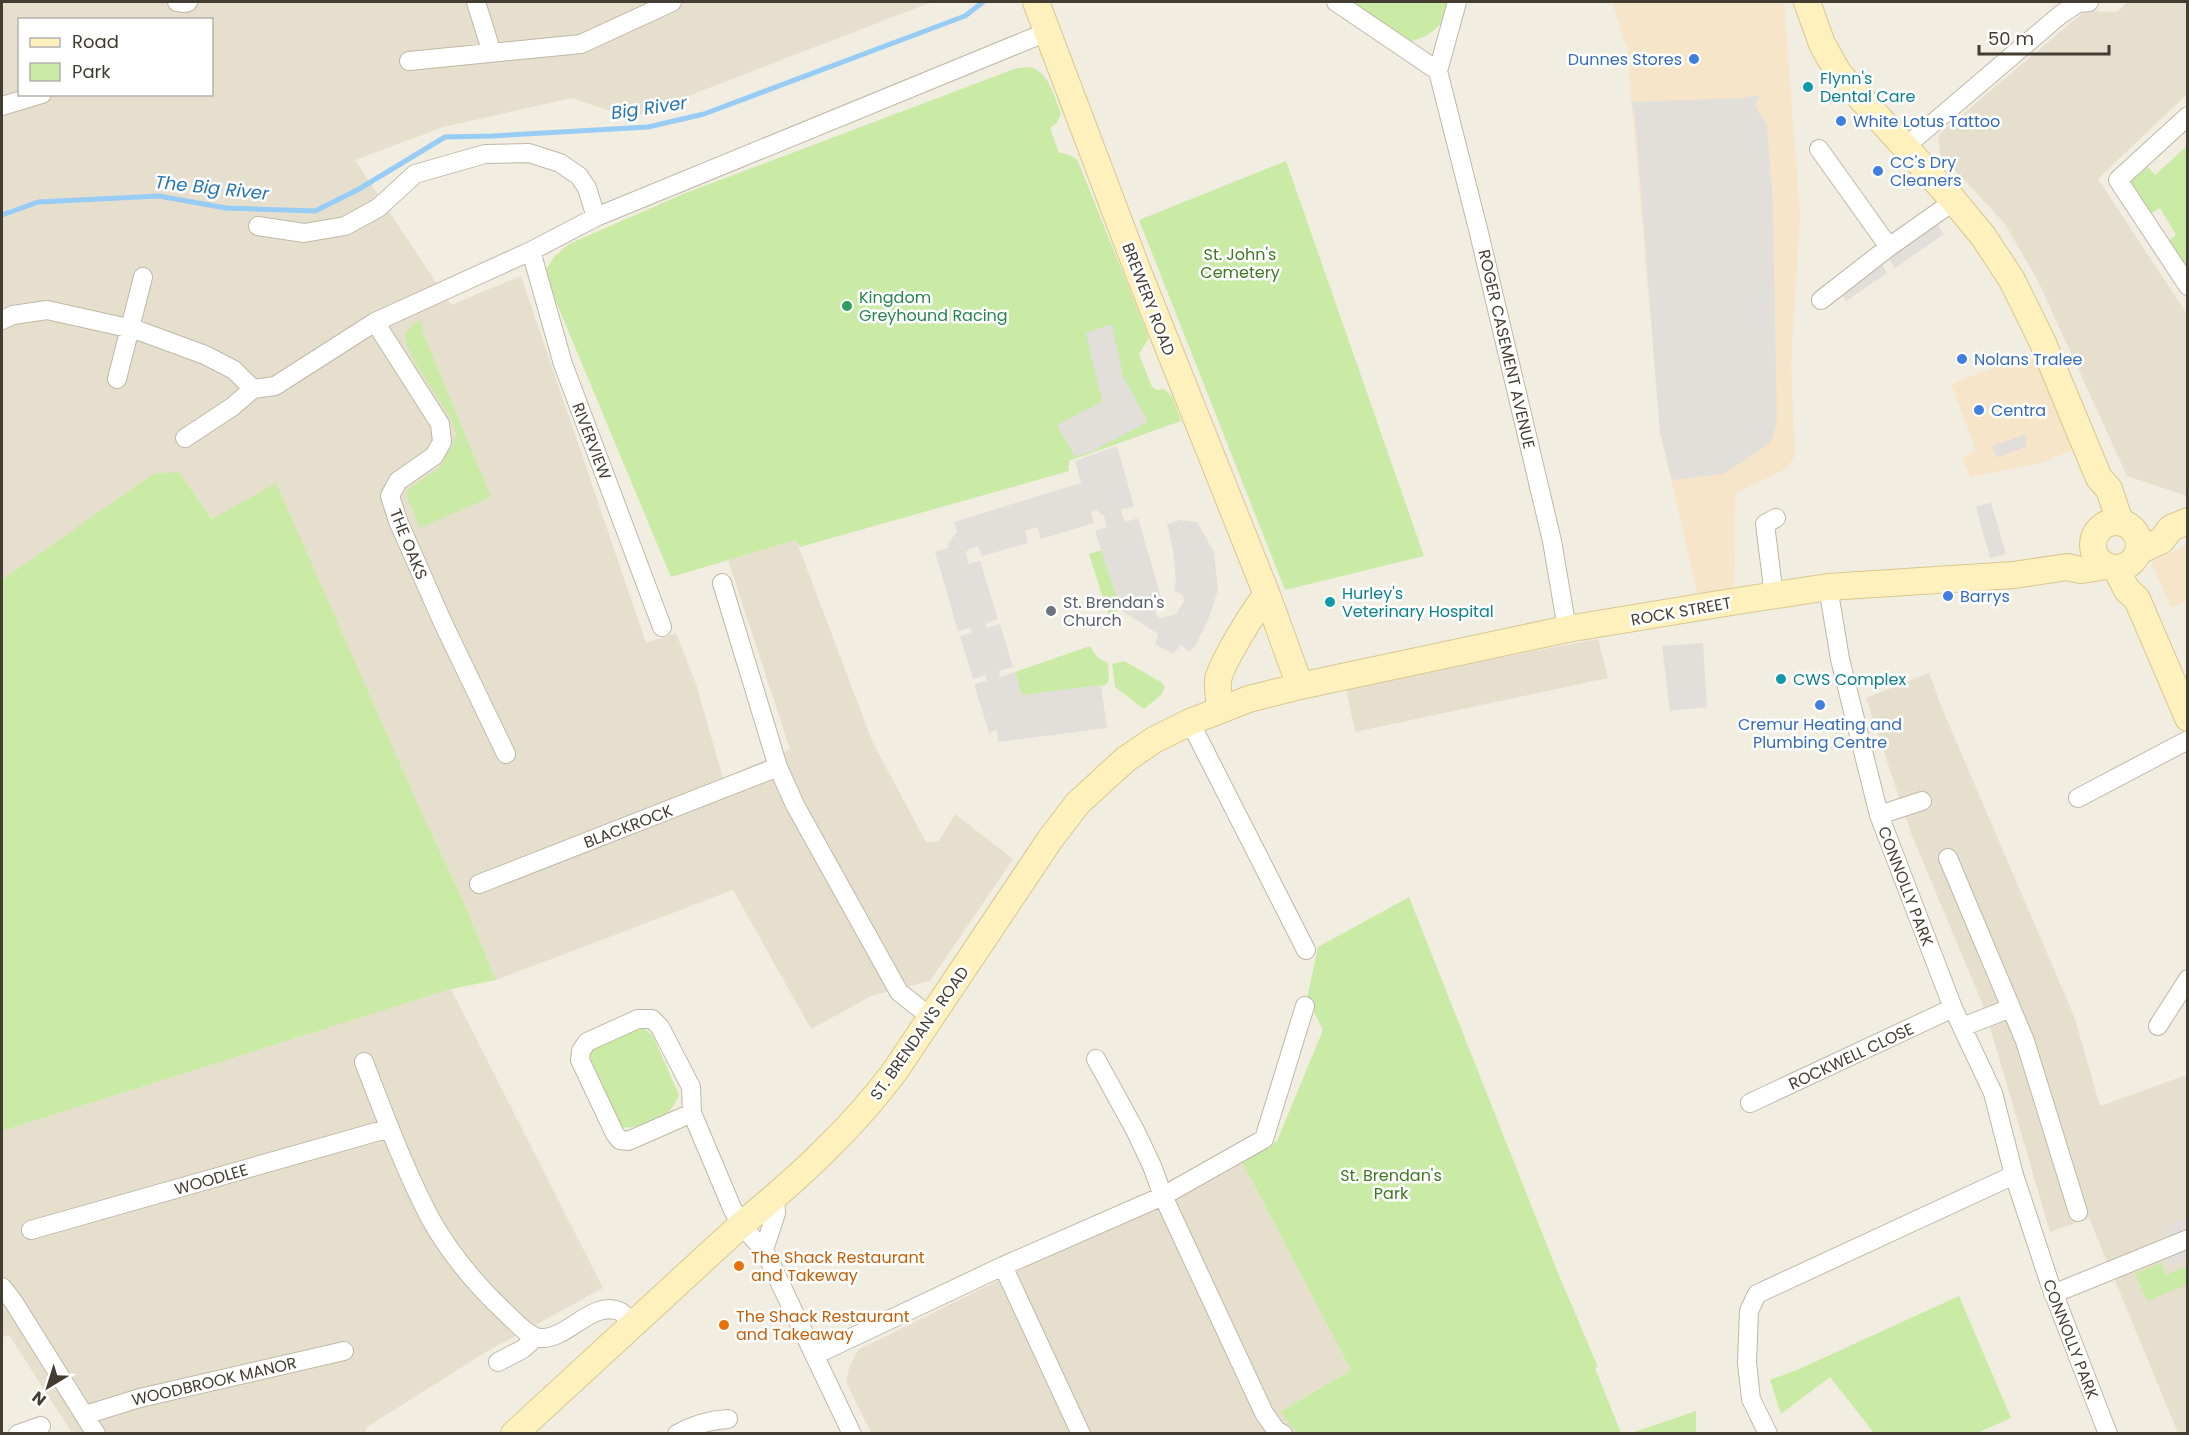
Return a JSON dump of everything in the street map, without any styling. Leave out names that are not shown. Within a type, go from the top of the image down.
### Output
[{"type":"main road","name":"BREWERY ROAD","points":[[1036,2],[1152,307],[1267,595],[1300,686]]},
{"type":"main road","points":[[1807,2],[1822,44],[1839,74],[1954,201],[1983,236],[2012,280],[2042,341],[2099,478],[2096,494],[2138,586],[2138,599],[2187,718]]},
{"type":"main road","name":"ROCK STREET","points":[[1300,686],[1567,629],[1828,587],[2014,575],[2067,567],[2081,570],[2118,546],[2161,541],[2179,525]]},
{"type":"main road","points":[[1221,708],[1218,680],[1224,665],[1258,604],[1267,595]]},
{"type":"main road","name":"ST. BRENDAN'S ROAD","points":[[514,1434],[741,1225],[775,1197],[843,1133],[872,1102],[932,1018],[1050,838],[1078,803],[1126,759],[1146,745],[1221,708],[1300,686]]},
{"type":"street","points":[[177,2],[188,2]]},
{"type":"street","points":[[476,2],[492,53]]},
{"type":"street","points":[[409,61],[581,44],[672,2]]},
{"type":"street","points":[[1336,2],[1438,70]]},
{"type":"street","name":"ROGER CASEMENT AVENUE","points":[[1457,2],[1438,70],[1550,530],[1567,629]]},
{"type":"street","points":[[1905,147],[2060,15],[2078,3],[2089,2]]},
{"type":"street","points":[[185,438],[253,389],[275,386],[375,322],[531,251],[596,217],[1047,32]]},
{"type":"street","points":[[2,106],[35,96]]},
{"type":"street","points":[[2187,116],[2118,180],[2187,286]]},
{"type":"street","points":[[1819,149],[1889,247]]},
{"type":"street","points":[[258,226],[304,233],[345,226],[378,208],[415,174],[485,154],[529,153],[560,163],[579,176],[587,188],[596,217]]},
{"type":"street","points":[[1821,300],[1889,247],[1954,201]]},
{"type":"street","name":"RIVERVIEW","points":[[531,251],[563,364],[662,627]]},
{"type":"street","points":[[117,379],[143,277]]},
{"type":"street","points":[[2,320],[13,315],[47,310],[129,328],[206,355],[234,370],[253,389]]},
{"type":"street","name":"THE OAKS","points":[[375,322],[440,424],[442,442],[434,456],[398,481],[390,496],[398,521],[443,623],[506,754]]},
{"type":"street","points":[[1774,596],[1765,524],[1776,518]]},
{"type":"street","points":[[722,583],[778,767],[811,836],[899,993],[932,1018]]},
{"type":"street","name":"CONNOLLY PARK","points":[[1828,587],[1840,659],[1879,815],[1953,1008],[1993,1093],[2014,1175],[2053,1293],[2108,1434]]},
{"type":"street","points":[[1190,722],[1306,950]]},
{"type":"street","points":[[2078,798],[2187,740]]},
{"type":"street","name":"BLACKROCK","points":[[479,885],[778,767]]},
{"type":"street","points":[[1879,815],[1922,801]]},
{"type":"street","points":[[1948,858],[2025,1041],[2079,1212]]},
{"type":"street","points":[[2158,1026],[2187,979]]},
{"type":"street","points":[[815,1355],[1003,1266],[1163,1196],[1264,1139],[1305,1006]]},
{"type":"street","name":"ROCKWELL CLOSE","points":[[1750,1103],[1953,1008]]},
{"type":"street","points":[[1962,1027],[2011,1008]]},
{"type":"street","points":[[692,1113],[628,1141],[620,1140],[580,1060],[581,1051],[587,1042],[638,1019],[652,1019],[660,1027],[691,1087],[692,1113],[741,1225],[764,1250],[852,1434]]},
{"type":"street","points":[[1096,1059],[1152,1166],[1163,1196],[1264,1413],[1276,1430],[1283,1434]]},
{"type":"street","points":[[364,1062],[390,1128],[431,1218],[462,1264],[502,1309],[523,1329],[536,1337],[550,1338],[601,1310],[619,1311],[633,1324]]},
{"type":"street","name":"WOODLEE","points":[[31,1230],[390,1128]]},
{"type":"street","points":[[1768,1434],[1751,1399],[1747,1363],[1749,1311],[1757,1294],[2014,1175]]},
{"type":"street","points":[[764,1250],[776,1213],[775,1197]]},
{"type":"street","points":[[2053,1293],[2187,1239]]},
{"type":"street","points":[[1003,1266],[1081,1434]]},
{"type":"street","points":[[8,1294],[96,1434]]},
{"type":"street","points":[[498,1362],[524,1349],[536,1337]]},
{"type":"street","name":"WOODBROOK MANOR","points":[[86,1415],[140,1398],[344,1351]]},
{"type":"street","points":[[677,1434],[688,1427],[704,1422],[728,1419]]},
{"type":"street","points":[[18,1434],[41,1426]]},
{"type":"shaded area","points":[[2,2],[932,2],[631,118],[572,98],[443,127],[355,160],[451,305],[521,276],[646,643],[676,633],[696,684],[723,778],[790,749],[728,560],[796,540],[873,743],[926,842],[939,841],[955,814],[1013,859],[930,981],[871,996],[811,1029],[733,890],[496,980],[462,898],[419,807],[179,472],[2,580]]},
{"type":"shaded area","points":[[1612,2],[1784,2],[1800,215],[1791,363],[1795,456],[1786,469],[1735,493],[1734,593],[1699,599],[1660,432],[1627,48]]},
{"type":"shaded area","points":[[2128,2],[2187,2],[2187,94],[2098,179],[2187,314],[2187,496],[2127,476],[2038,281],[2005,224],[1940,154],[1938,135],[2085,11],[2117,12]]},
{"type":"shaded area","points":[[1761,95],[1755,105],[1767,125],[1773,204],[1777,421],[1771,442],[1724,474],[1672,480],[1660,432],[1635,118],[1631,102],[1741,98]]},
{"type":"shaded area","points":[[1937,224],[1944,234],[1895,268],[1888,258]]},
{"type":"shaded area","points":[[1881,263],[1887,273],[1846,301],[1840,291]]},
{"type":"shaded area","points":[[1112,324],[1123,376],[1148,422],[1092,451],[1075,457],[1057,425],[1102,402],[1086,333]]},
{"type":"shaded area","points":[[2033,353],[2079,447],[2041,463],[1970,477],[1962,458],[1976,451],[1951,384]]},
{"type":"shaded area","points":[[2026,434],[2026,447],[1996,458],[1992,446]]},
{"type":"shaded area","points":[[1117,446],[1134,506],[1121,510],[1125,522],[1138,518],[1164,607],[1155,610],[1158,619],[1176,614],[1184,601],[1183,595],[1174,591],[1176,580],[1173,550],[1167,524],[1180,520],[1197,522],[1214,552],[1218,590],[1210,615],[1197,643],[1190,652],[1181,645],[1173,654],[1155,644],[1158,634],[1121,610],[1095,531],[1107,527],[1104,516],[1096,510],[1091,512],[1094,523],[1041,539],[1037,527],[1025,531],[1028,543],[982,556],[978,546],[969,549],[966,552],[968,564],[980,561],[998,619],[986,623],[987,628],[1000,624],[1013,667],[999,671],[1000,677],[1015,672],[1022,695],[1101,685],[1107,728],[998,742],[997,730],[989,733],[974,684],[987,681],[985,675],[973,679],[960,636],[972,633],[970,628],[958,631],[935,552],[948,548],[949,542],[957,532],[954,522],[1081,483],[1075,461]]},
{"type":"shaded area","points":[[1991,502],[2006,554],[1990,558],[1976,507]]},
{"type":"shaded area","points":[[2187,545],[2187,601],[2171,608],[2151,562]]},
{"type":"shaded area","points":[[1598,639],[1608,678],[1355,732],[1346,687]]},
{"type":"shaded area","points":[[1703,643],[1707,707],[1670,711],[1662,646]]},
{"type":"shaded area","points":[[1929,673],[2074,1016],[2100,1106],[2187,1075],[2187,1433],[2178,1433],[2089,1218],[2050,1232],[1985,1010],[1911,833],[1866,698]]},
{"type":"shaded area","points":[[451,989],[603,1288],[486,1352],[367,1427],[365,1433],[72,1433],[9,1335],[2,1337],[2,1131]]},
{"type":"shaded area","points":[[1241,1160],[1351,1370],[1280,1412],[1296,1432],[1301,1434],[871,1433],[846,1382],[849,1368],[858,1350]]},
{"type":"shaded area","points":[[2187,1217],[2187,1259],[2169,1266],[2159,1243],[2166,1240],[2162,1228]]},
{"type":"green space","points":[[1347,2],[1451,2],[1445,17],[1431,33],[1409,42]]},
{"type":"green space","name":"Kingdom Greyhound Racing","points":[[1030,67],[1042,74],[1053,92],[1061,113],[1057,123],[1050,128],[1059,153],[1077,159],[1149,338],[1139,354],[1152,387],[1157,390],[1164,389],[1172,396],[1181,421],[1069,461],[1069,471],[800,547],[796,540],[671,577],[544,273],[554,257],[569,244],[683,194],[1017,68]]},
{"type":"green space","points":[[2187,146],[2187,262],[2180,267],[2164,245],[2176,235],[2160,208],[2147,216],[2129,183],[2148,167],[2155,175]]},
{"type":"green space","name":"St. John's Cemetery","points":[[1286,161],[1424,556],[1285,590],[1139,220]]},
{"type":"green space","points":[[421,320],[423,333],[491,497],[420,528],[407,497],[407,490],[439,468],[453,445],[456,432],[451,419],[416,364],[405,341],[406,333],[411,326]]},
{"type":"green space","points":[[179,472],[212,519],[276,483],[419,807],[462,898],[496,980],[451,989],[2,1131],[2,580],[153,474]]},
{"type":"green space","points":[[1102,550],[1121,610],[1108,614],[1089,554]]},
{"type":"green space","points":[[1090,646],[1097,657],[1108,663],[1109,681],[1104,686],[1022,695],[1015,672]]},
{"type":"green space","points":[[1124,661],[1161,682],[1165,687],[1162,694],[1144,709],[1115,687],[1112,664]]},
{"type":"green space","name":"St. Brendan's Park","points":[[1409,897],[1558,1273],[1598,1367],[1595,1368],[1621,1433],[1301,1434],[1296,1432],[1280,1412],[1351,1370],[1241,1160],[1277,1141],[1323,1030],[1307,998],[1318,947]]},
{"type":"green space","points":[[638,1029],[645,1029],[653,1036],[679,1095],[672,1108],[656,1120],[641,1125],[621,1127],[587,1061],[589,1053],[594,1048]]},
{"type":"green space","points":[[2161,1263],[2166,1275],[2187,1266],[2187,1285],[2147,1301],[2135,1273]]},
{"type":"green space","points":[[1959,1296],[2011,1418],[1977,1433],[1874,1433],[1830,1377],[1781,1414],[1770,1380]]},
{"type":"green space","points":[[1696,1411],[1696,1433],[1631,1433]]},
{"type":"waterway","name":"Big River","points":[[2,215],[38,202],[159,196],[226,208],[315,211],[359,189],[445,137],[648,127],[704,114],[965,16],[983,2]]},
{"type":"place","name":"Dunnes Stores","points":[[1694,59]]},
{"type":"place","name":"Flynn's Dental Care","points":[[1808,87]]},
{"type":"place","name":"White Lotus Tattoo","points":[[1841,121]]},
{"type":"place","name":"CC's Dry Cleaners","points":[[1878,171]]},
{"type":"place","name":"Kingdom Greyhound Racing","points":[[847,306]]},
{"type":"place","name":"Nolans Tralee","points":[[1962,359]]},
{"type":"place","name":"Centra","points":[[1979,410]]},
{"type":"place","name":"Barrys","points":[[1948,596]]},
{"type":"place","name":"Hurley's Veterinary Hospital","points":[[1330,602]]},
{"type":"place","name":"St. Brendan's Church","points":[[1051,611]]},
{"type":"place","name":"CWS Complex","points":[[1781,679]]},
{"type":"place","name":"Cremur Heating and Plumbing Centre","points":[[1820,705]]},
{"type":"place","name":"The Shack Restaurant and Takeway","points":[[739,1266]]},
{"type":"place","name":"The Shack Restaurant and Takeaway","points":[[724,1325]]},
{"type":"water label","name":"The Big River","points":[[212,188]]}]
